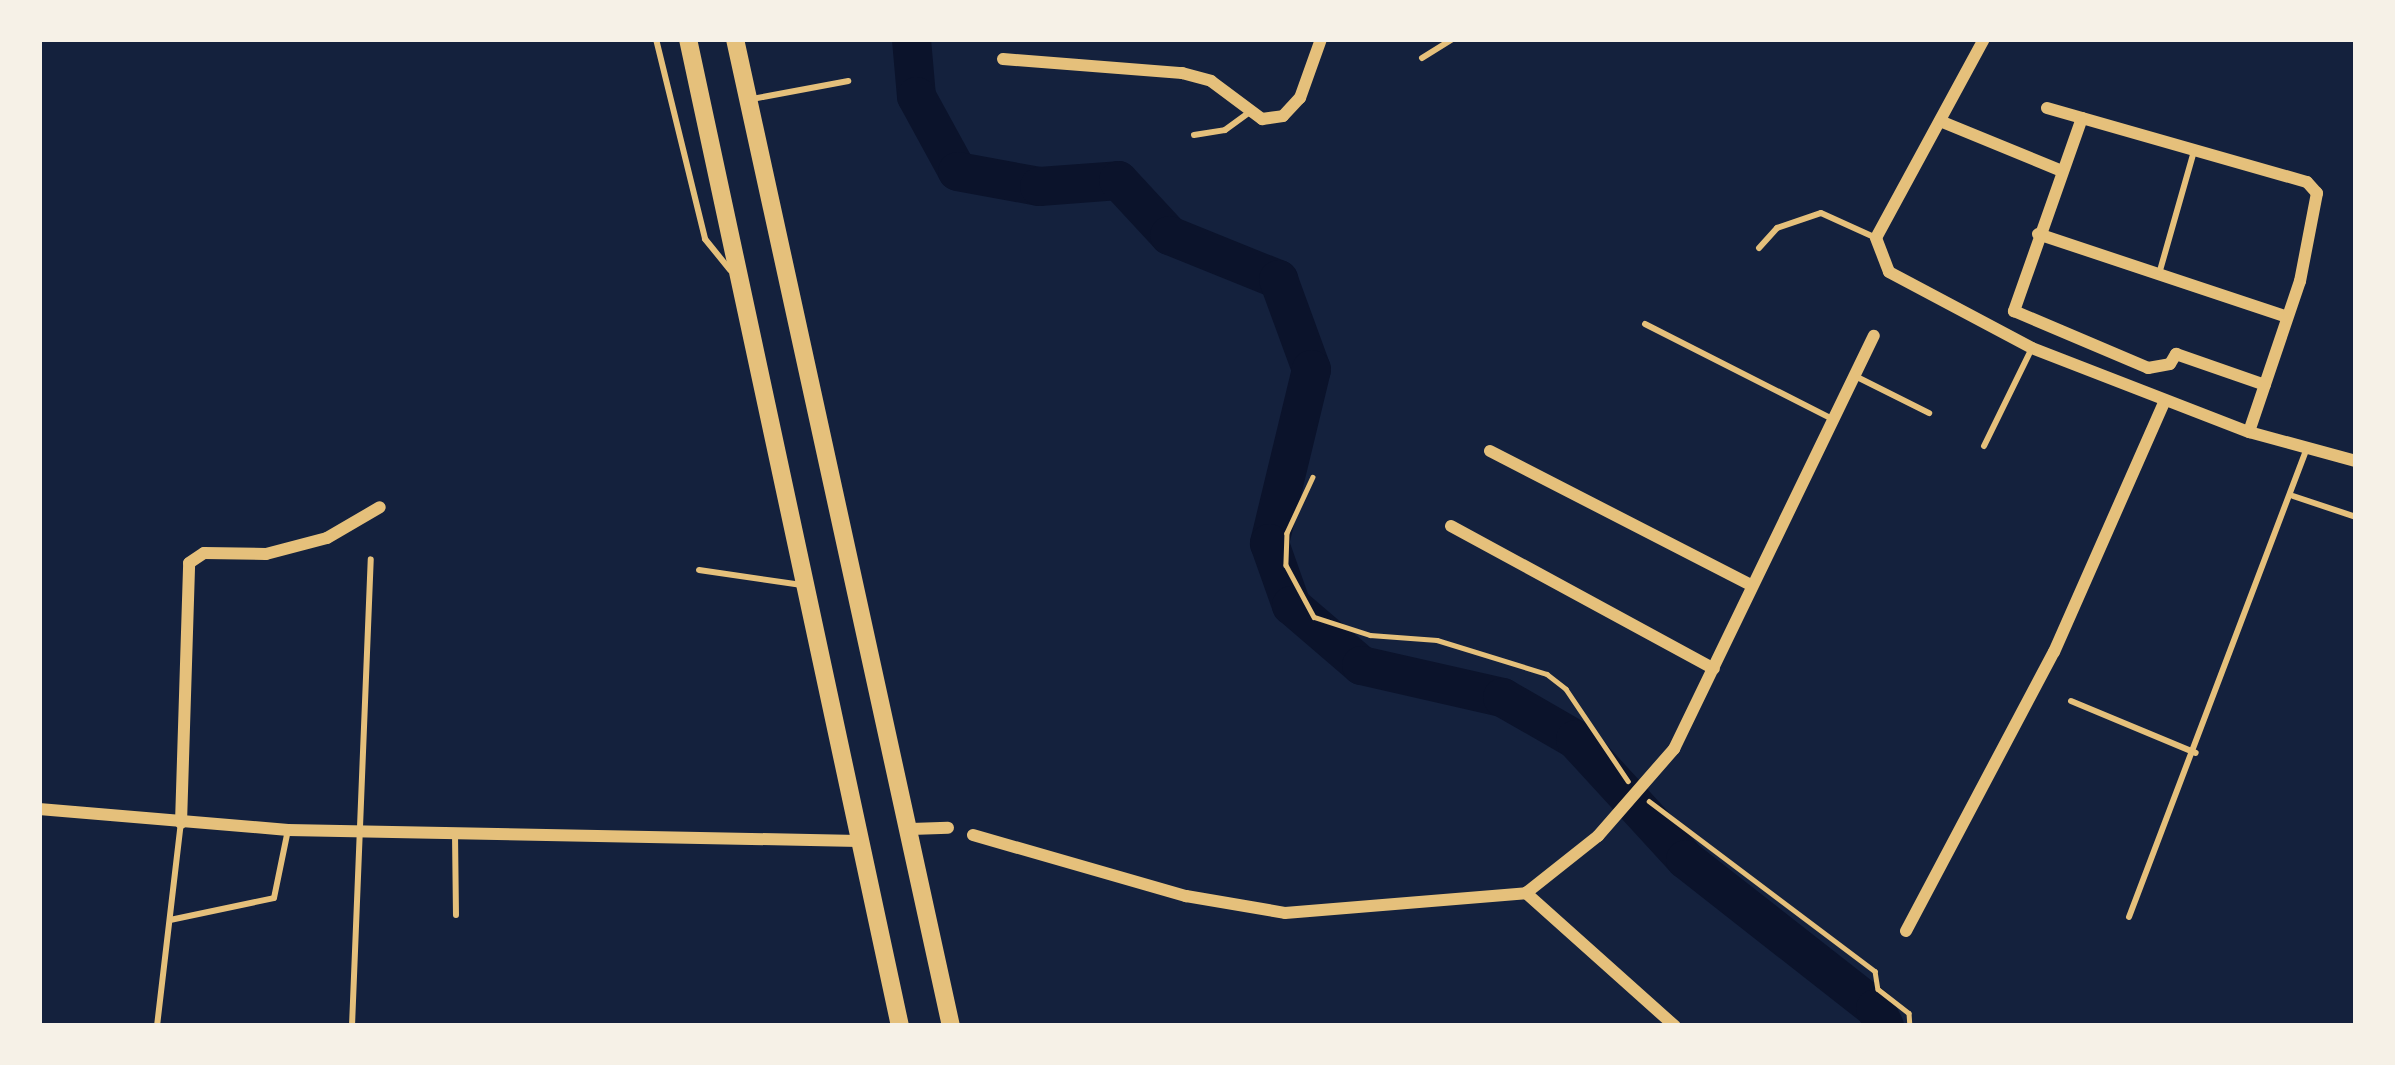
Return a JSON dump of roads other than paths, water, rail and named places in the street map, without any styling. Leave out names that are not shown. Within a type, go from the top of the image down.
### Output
[{"type":"main road","points":[[688,39],[900,1026]]},
{"type":"main road","points":[[735,39],[951,1026]]},
{"type":"street","points":[[1003,59],[1182,73],[1211,81],[1251,112],[1283,116],[1300,98],[1322,39]]},
{"type":"street","points":[[1984,39],[1876,238],[1889,272],[2032,348],[2249,432],[2356,461]]},
{"type":"street","points":[[2047,109],[2307,182],[2317,193],[2319,210],[2249,432]]},
{"type":"street","points":[[2082,118],[2012,301],[2021,319],[2148,368],[2170,364],[2176,354],[2265,385]]},
{"type":"street","points":[[1940,121],[2062,171]]},
{"type":"street","points":[[2038,234],[2287,317]]},
{"type":"street","points":[[974,835],[1186,896],[1285,913],[1526,893],[1598,836],[1651,784],[1714,669],[1874,335]]},
{"type":"street","points":[[1906,932],[2054,652],[2165,400]]},
{"type":"street","points":[[1490,451],[1751,585]]},
{"type":"street","points":[[181,823],[189,563],[204,554],[266,554],[327,538],[380,507]]},
{"type":"street","points":[[1451,526],[1714,669]]},
{"type":"street","points":[[39,809],[288,830],[859,842]]},
{"type":"street","points":[[911,829],[948,828]]},
{"type":"street","points":[[1526,893],[1676,1026]]},
{"type":"lane","points":[[656,39],[705,239],[736,278]]},
{"type":"lane","points":[[1422,58],[1452,39]]},
{"type":"lane","points":[[749,100],[848,81]]},
{"type":"lane","points":[[1194,135],[1225,130],[1251,112]]},
{"type":"lane","points":[[2159,274],[2194,150]]},
{"type":"lane","points":[[1759,248],[1777,228],[1821,213],[1876,238]]},
{"type":"lane","points":[[1645,324],[1834,420]]},
{"type":"lane","points":[[1984,446],[2032,348]]},
{"type":"lane","points":[[1855,376],[1929,412]]},
{"type":"lane","points":[[2129,917],[2196,753],[2307,448]]},
{"type":"lane","points":[[2293,496],[2356,517]]},
{"type":"lane","points":[[352,1026],[371,559]]},
{"type":"lane","points":[[699,570],[803,585]]},
{"type":"lane","points":[[2072,700],[2196,753]]},
{"type":"lane","points":[[158,1026],[181,823]]},
{"type":"lane","points":[[170,920],[274,898],[288,830]]},
{"type":"lane","points":[[454,831],[456,915]]},
{"type":"waterway","points":[[911,39],[916,96],[957,171],[1039,186],[1118,180],[1169,235],[1278,279],[1311,369],[1269,543],[1291,605],[1361,665],[1502,697],[1575,739],[1685,859],[1875,1008],[1884,1026]]}]
